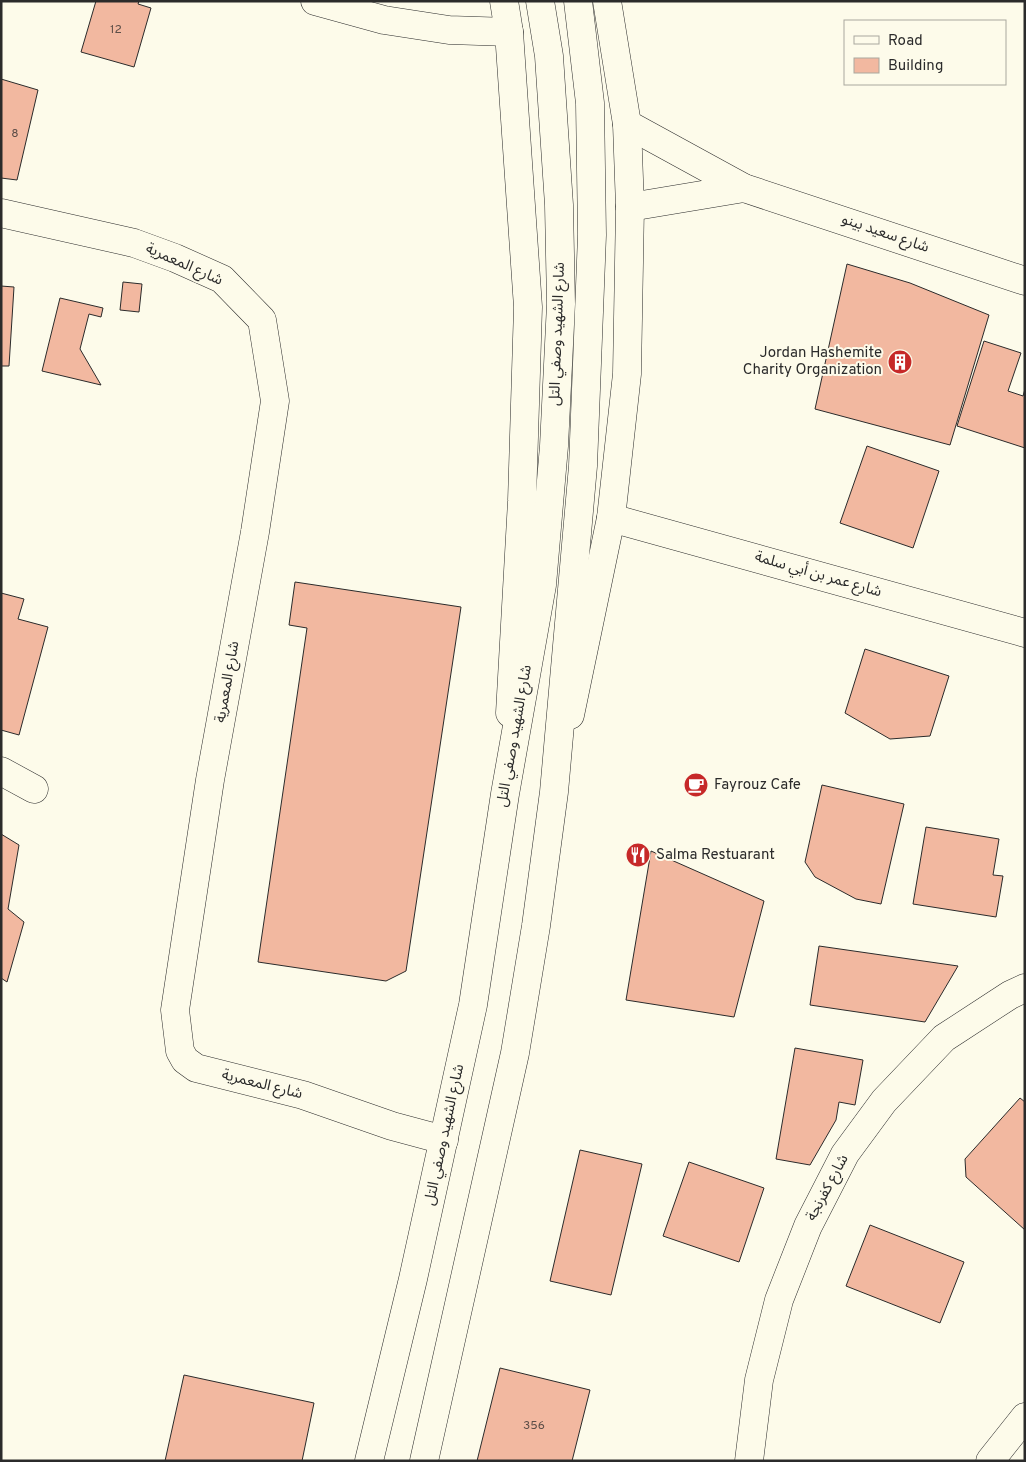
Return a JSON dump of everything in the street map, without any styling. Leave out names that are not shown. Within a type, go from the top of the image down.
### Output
[{"type":"street","points":[[315,1],[384,20],[449,30],[509,32]]},
{"type":"street","points":[[504,1],[509,32],[528,307],[522,501],[505,794]]},
{"type":"street","name":"شارع الشهيد وصفي التل","points":[[369,1461],[413,1279],[473,1005],[505,794],[542,585],[554,446],[561,304],[559,215],[549,56],[540,1]]},
{"type":"street","name":"شارع الشهيد وصفي التل","points":[[424,1461],[515,1053],[536,926],[554,792],[583,466],[592,235],[590,103],[578,1]]},
{"type":"street","points":[[554,792],[611,518],[627,374],[630,207],[627,124],[606,1]]},
{"type":"street","name":"شارع سعيد بينو","points":[[627,124],[744,188],[1025,281]]},
{"type":"street","name":"شارع سعيد بينو","points":[[630,207],[744,188]]},
{"type":"street","name":"شارع المعمرية","points":[[1,213],[134,243],[175,258],[222,279],[262,320],[275,401],[255,532],[210,780],[175,1010],[180,1051],[185,1060],[196,1068],[303,1095],[392,1126],[444,1140]]},
{"type":"street","name":"شارع عمر بن أبي سلمة","points":[[611,518],[1025,633]]},
{"type":"street","points":[[1,771],[34,789]]},
{"type":"street","name":"شارع كفرنجة","points":[[749,1461],[759,1380],[779,1300],[808,1226],[845,1154],[884,1101],[944,1038],[1010,994],[1025,988]]},
{"type":"street","points":[[990,1461],[1025,1417]]},
{"type":"building","points":[[96,1],[139,1],[138,4],[151,8],[134,67],[81,52]]},
{"type":"building","points":[[1,79],[38,90],[17,180],[1,178]]},
{"type":"building","name":"Jordan Hashemite Charity Organization","points":[[847,264],[910,283],[989,315],[950,445],[815,409]]},
{"type":"building","points":[[123,282],[142,284],[139,312],[120,310]]},
{"type":"building","points":[[1,286],[14,287],[9,366],[1,366]]},
{"type":"building","points":[[60,298],[103,308],[101,317],[89,314],[80,349],[101,385],[42,371]]},
{"type":"building","points":[[984,341],[1021,353],[1008,391],[1023,396],[1025,389],[1025,448],[957,426]]},
{"type":"building","points":[[867,446],[939,471],[913,548],[840,523]]},
{"type":"building","points":[[295,582],[461,607],[406,971],[386,981],[258,962],[307,628],[289,625]]},
{"type":"building","points":[[1,593],[24,599],[18,619],[48,627],[19,735],[1,730]]},
{"type":"building","points":[[865,649],[949,676],[930,736],[890,739],[845,713]]},
{"type":"building","points":[[822,785],[904,804],[881,904],[856,899],[815,877],[805,862]]},
{"type":"building","points":[[926,827],[999,839],[993,875],[1003,876],[996,917],[913,904]]},
{"type":"building","points":[[1,834],[19,845],[8,909],[24,922],[7,982],[1,978]]},
{"type":"building","points":[[651,851],[764,901],[734,1017],[626,1000]]},
{"type":"building","points":[[819,946],[958,966],[925,1022],[810,1005]]},
{"type":"building","points":[[795,1048],[863,1060],[855,1105],[839,1102],[836,1120],[810,1165],[776,1159]]},
{"type":"building","points":[[1020,1098],[1025,1102],[1025,1230],[966,1177],[965,1159]]},
{"type":"building","points":[[580,1150],[642,1164],[611,1295],[550,1281]]},
{"type":"building","points":[[689,1162],[764,1188],[739,1262],[663,1236]]},
{"type":"building","points":[[870,1225],[964,1262],[940,1323],[846,1286]]},
{"type":"building","points":[[500,1368],[590,1390],[572,1461],[477,1461]]},
{"type":"building","points":[[184,1375],[314,1403],[302,1461],[165,1461]]},
{"type":"place","name":"Jordan Hashemite Charity Organization","points":[[900,362]]},
{"type":"place","name":"Fayrouz Cafe","points":[[696,785]]},
{"type":"place","name":"Salma Restuarant","points":[[638,855]]}]
